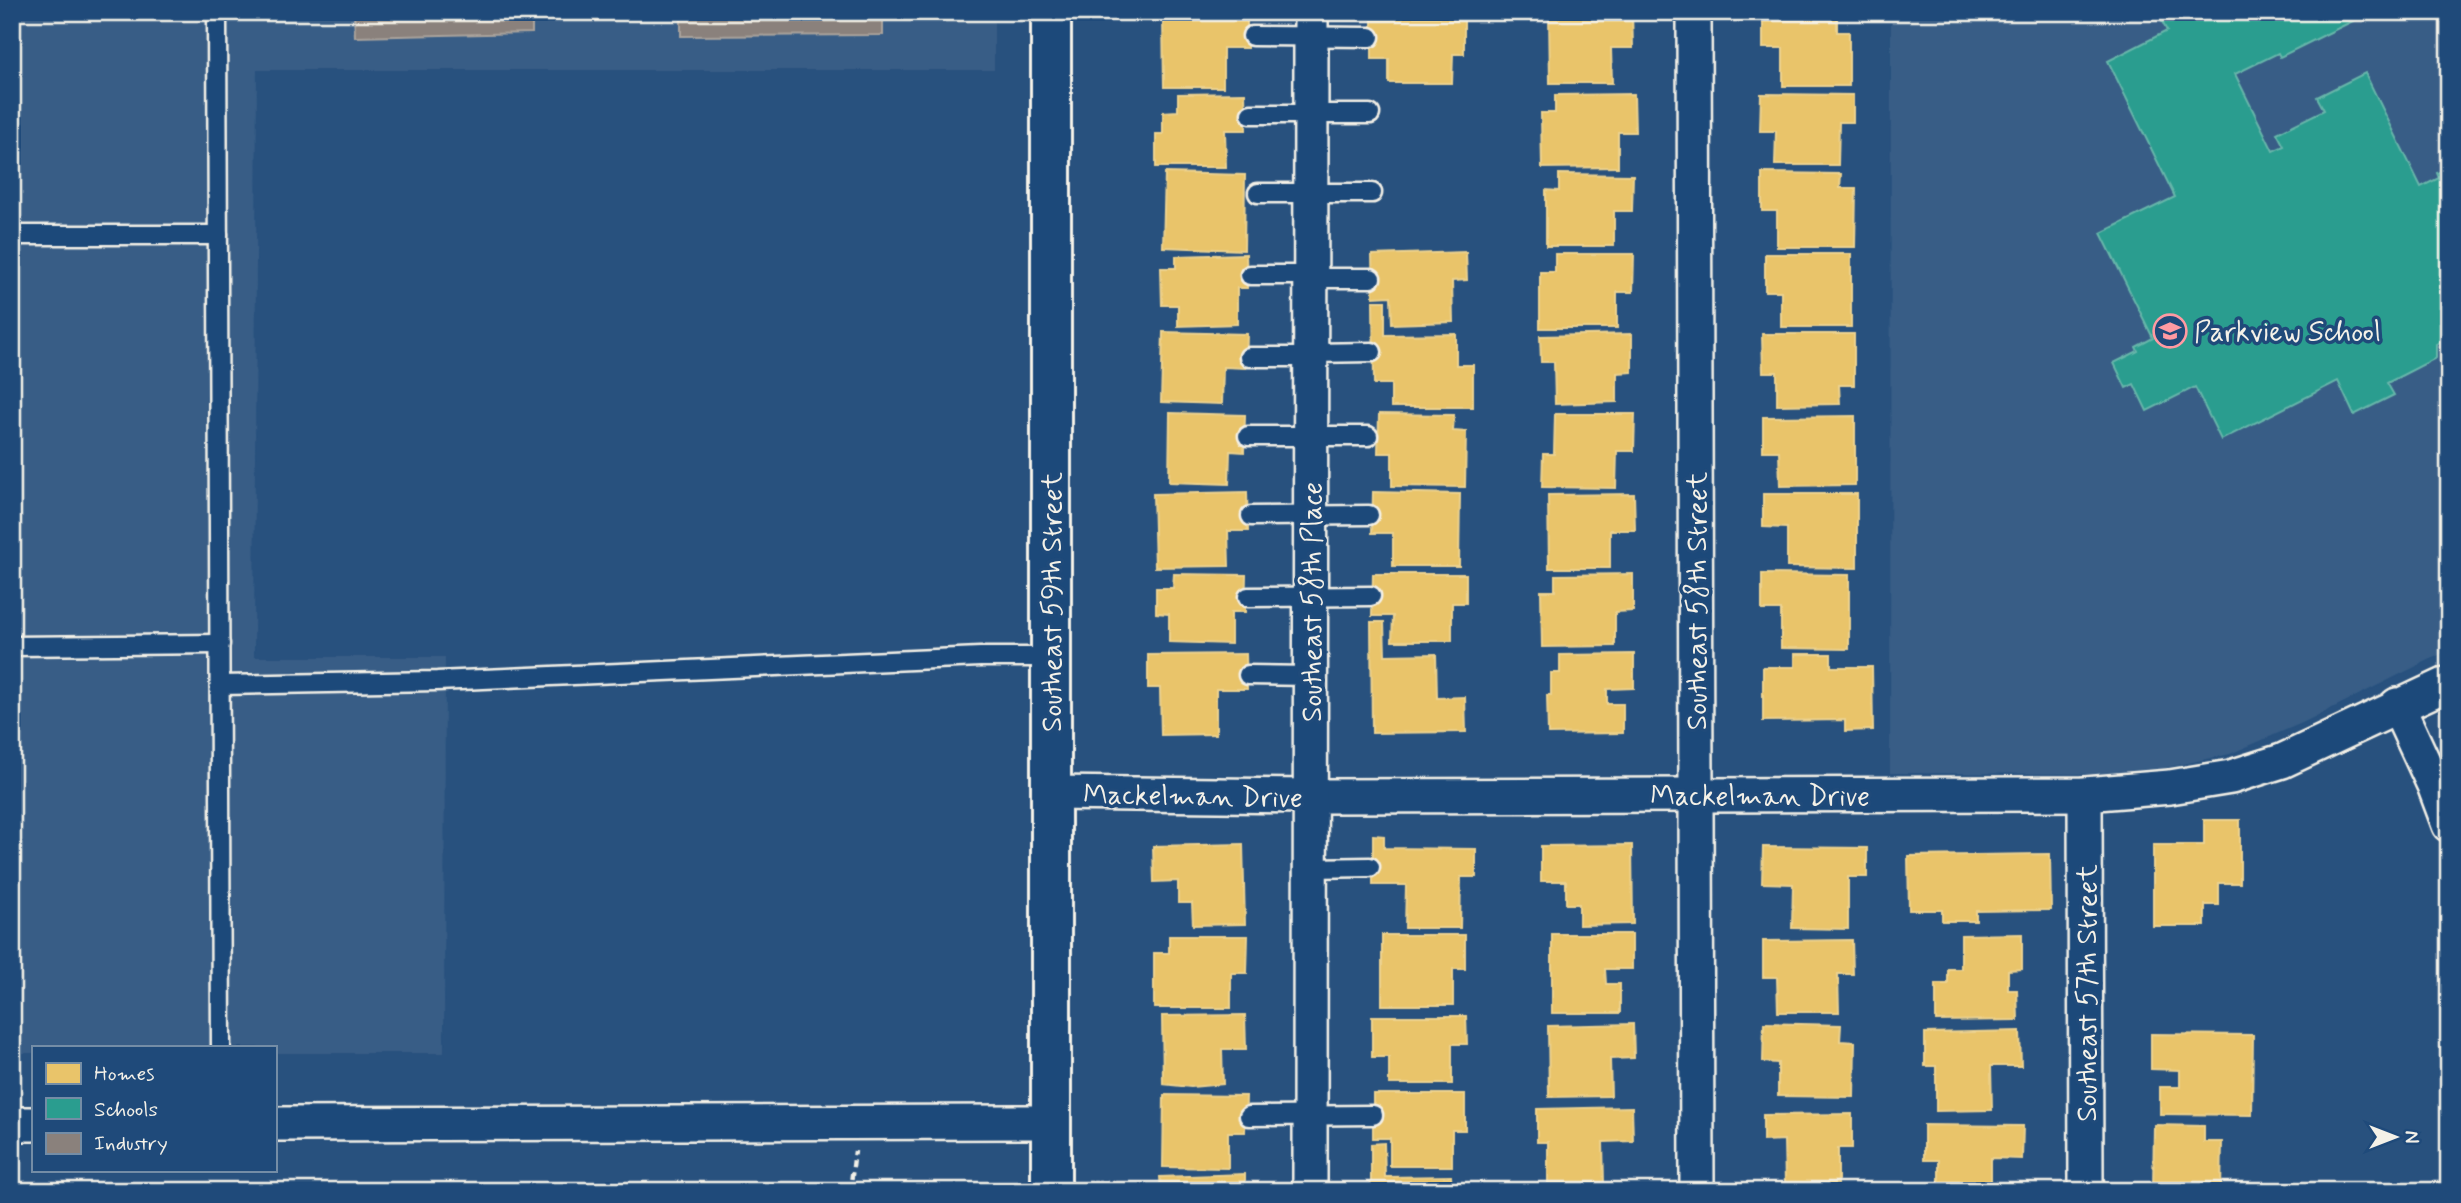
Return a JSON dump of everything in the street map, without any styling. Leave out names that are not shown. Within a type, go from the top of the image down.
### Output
[{"type":"main road","name":"Southeast 59th Street","points":[[1051,12],[1051,1191]]},
{"type":"street","name":"Southeast 58th Street","points":[[1694,12],[1697,1191]]},
{"type":"street","name":"Southeast 58th Place","points":[[1310,1191],[1311,24]]},
{"type":"street","name":"Mackelman Drive","points":[[1051,793],[1311,796],[2085,794],[2171,787],[2231,777],[2282,761],[2449,683]]},
{"type":"street","points":[[2398,705],[2449,825]]},
{"type":"street","name":"Southeast 57th Street","points":[[2085,794],[2086,1191]]},
{"type":"street","points":[[276,1124],[1051,1122]]},
{"type":"street","points":[[12,1124],[32,1124]]},
{"type":"lane","points":[[217,12],[221,1046]]},
{"type":"lane","points":[[1252,36],[1311,24],[1370,37]]},
{"type":"lane","points":[[1251,114],[1370,114]]},
{"type":"lane","points":[[1258,193],[1372,193]]},
{"type":"lane","points":[[12,235],[219,235]]},
{"type":"lane","points":[[1250,275],[1371,278]]},
{"type":"lane","points":[[1249,357],[1372,352]]},
{"type":"lane","points":[[1248,436],[1368,436]]},
{"type":"lane","points":[[1251,516],[1369,515]]},
{"type":"lane","points":[[1248,597],[1371,596]]},
{"type":"lane","points":[[12,646],[220,644]]},
{"type":"lane","points":[[220,685],[437,681],[967,658],[1051,657]]},
{"type":"lane","points":[[1248,675],[1311,676]]},
{"type":"lane","points":[[1311,867],[1370,867]]},
{"type":"lane","points":[[1249,1116],[1373,1115]]},
{"type":"shaded area","points":[[12,12],[994,12],[994,70],[257,70],[254,657],[445,657],[444,1053],[276,1053],[276,1046],[32,1046],[32,1053],[12,1053]]},
{"type":"shaded area","name":"Parkview School","points":[[1891,12],[2449,12],[2449,650],[2302,723],[2230,754],[2165,768],[2095,774],[1890,773]]},
{"type":"building: Homes","points":[[1372,12],[1385,12],[1385,17],[1464,17],[1464,54],[1453,54],[1452,83],[1389,83],[1389,59],[1372,59]]},
{"type":"building: Homes","points":[[1632,12],[1633,48],[1611,48],[1612,83],[1550,83],[1549,13]]},
{"type":"building: Homes","points":[[1247,14],[1247,48],[1223,48],[1223,87],[1164,87],[1163,15]]},
{"type":"building: Homes","points":[[1763,14],[1837,14],[1837,32],[1849,32],[1849,86],[1783,86],[1783,48],[1763,48]]},
{"type":"building: Homes","points":[[1245,93],[1246,130],[1225,130],[1226,167],[1156,167],[1156,134],[1163,134],[1163,112],[1178,111],[1178,94]]},
{"type":"building: Homes","points":[[1634,94],[1635,132],[1618,132],[1618,167],[1542,168],[1541,113],[1555,113],[1555,95]]},
{"type":"building: Homes","points":[[1761,94],[1853,95],[1853,122],[1839,122],[1838,165],[1775,165],[1776,131],[1760,131]]},
{"type":"building: Homes","points":[[1165,173],[1245,175],[1244,250],[1163,247]]},
{"type":"building: Homes","points":[[1762,173],[1841,174],[1840,188],[1856,188],[1855,247],[1777,247],[1777,211],[1762,211]]},
{"type":"building: Homes","points":[[1559,174],[1633,175],[1632,211],[1614,211],[1614,246],[1546,246],[1546,190],[1559,191]]},
{"type":"building: Homes","points":[[1466,252],[1467,280],[1452,281],[1453,322],[1392,324],[1391,296],[1373,297],[1372,255]]},
{"type":"building: Homes","points":[[1246,254],[1247,288],[1237,288],[1237,324],[1178,326],[1178,305],[1162,305],[1161,268],[1176,268],[1176,256]]},
{"type":"building: Homes","points":[[1555,254],[1634,254],[1633,292],[1617,292],[1617,328],[1540,328],[1540,272],[1555,272]]},
{"type":"building: Homes","points":[[1765,254],[1851,254],[1851,327],[1781,327],[1781,291],[1765,291]]},
{"type":"building: Homes","points":[[1373,301],[1385,301],[1385,335],[1456,334],[1456,365],[1473,365],[1473,407],[1391,407],[1391,384],[1374,384]]},
{"type":"building: Homes","points":[[1163,332],[1247,334],[1246,368],[1223,367],[1222,404],[1161,402]]},
{"type":"building: Homes","points":[[1632,334],[1632,372],[1617,373],[1617,402],[1555,404],[1554,362],[1541,362],[1540,336]]},
{"type":"building: Homes","points":[[1762,334],[1854,334],[1854,385],[1839,385],[1840,404],[1777,405],[1777,372],[1763,372]]},
{"type":"building: Homes","points":[[1170,413],[1245,415],[1244,452],[1230,451],[1229,484],[1169,482]]},
{"type":"building: Homes","points":[[1379,414],[1454,415],[1453,431],[1466,432],[1465,487],[1392,486],[1392,453],[1378,453]]},
{"type":"building: Homes","points":[[1555,414],[1635,414],[1634,451],[1617,451],[1616,488],[1542,487],[1543,454],[1554,454]]},
{"type":"building: Homes","points":[[1855,416],[1855,485],[1780,486],[1779,451],[1763,451],[1763,417]]},
{"type":"building: Homes","points":[[1247,492],[1248,531],[1228,531],[1229,566],[1155,567],[1153,494]]},
{"type":"building: Homes","points":[[1373,492],[1460,494],[1459,566],[1393,566],[1393,533],[1372,533]]},
{"type":"building: Homes","points":[[1634,494],[1635,530],[1610,530],[1610,568],[1549,568],[1548,495]]},
{"type":"building: Homes","points":[[1763,494],[1857,494],[1857,568],[1787,567],[1787,528],[1763,527]]},
{"type":"building: Homes","points":[[1174,574],[1246,575],[1245,612],[1231,612],[1231,644],[1169,642],[1169,614],[1156,613],[1156,588],[1173,588]]},
{"type":"building: Homes","points":[[1373,574],[1466,574],[1466,603],[1452,603],[1452,641],[1392,641],[1393,616],[1372,616]]},
{"type":"building: Homes","points":[[1633,574],[1633,611],[1615,612],[1615,646],[1542,647],[1541,591],[1555,591],[1555,575]]},
{"type":"building: Homes","points":[[1762,574],[1849,575],[1849,649],[1781,648],[1781,610],[1762,610]]},
{"type":"building: Homes","points":[[1371,622],[1384,622],[1385,655],[1436,654],[1437,698],[1465,697],[1466,732],[1372,733]]},
{"type":"building: Homes","points":[[1246,654],[1247,689],[1216,689],[1216,734],[1161,735],[1160,688],[1148,688],[1148,655]]},
{"type":"building: Homes","points":[[1634,654],[1634,688],[1607,689],[1607,704],[1623,704],[1623,733],[1548,734],[1547,695],[1551,695],[1551,673],[1560,673],[1560,655]]},
{"type":"building: Homes","points":[[1795,654],[1831,654],[1831,667],[1872,667],[1873,730],[1845,731],[1845,720],[1763,721],[1763,667],[1795,667]]},
{"type":"building: Homes","points":[[2204,820],[2240,820],[2240,883],[2219,883],[2219,905],[2205,905],[2205,926],[2153,926],[2153,845],[2204,845]]},
{"type":"building: Homes","points":[[1373,835],[1384,836],[1384,848],[1476,849],[1476,877],[1461,877],[1460,928],[1405,928],[1406,885],[1373,885]]},
{"type":"building: Homes","points":[[1243,844],[1245,924],[1193,925],[1192,903],[1178,903],[1178,881],[1154,882],[1153,846]]},
{"type":"building: Homes","points":[[1632,845],[1633,924],[1579,925],[1579,904],[1566,904],[1566,881],[1541,881],[1541,846]]},
{"type":"building: Homes","points":[[1763,847],[1867,848],[1867,877],[1848,877],[1848,929],[1792,928],[1793,884],[1762,883]]},
{"type":"building: Homes","points":[[2050,854],[2051,910],[1976,911],[1976,921],[1942,921],[1942,910],[1909,910],[1908,856]]},
{"type":"building: Homes","points":[[1552,934],[1632,934],[1632,969],[1605,969],[1606,984],[1620,984],[1620,1013],[1552,1013]]},
{"type":"building: Homes","points":[[2022,934],[2022,969],[2008,970],[2008,990],[2017,990],[2018,1020],[1936,1021],[1936,984],[1948,984],[1948,969],[1961,969],[1961,935]]},
{"type":"building: Homes","points":[[1382,935],[1465,935],[1465,969],[1453,969],[1453,1005],[1382,1005]]},
{"type":"building: Homes","points":[[1169,936],[1248,936],[1247,973],[1231,973],[1231,1008],[1154,1008],[1154,953],[1169,953]]},
{"type":"building: Homes","points":[[1852,940],[1853,974],[1838,974],[1839,1012],[1778,1012],[1777,977],[1763,977],[1763,941]]},
{"type":"building: Homes","points":[[1245,1015],[1246,1049],[1222,1049],[1223,1084],[1191,1087],[1163,1084],[1162,1016]]},
{"type":"building: Homes","points":[[1372,1016],[1466,1016],[1467,1044],[1452,1044],[1452,1084],[1389,1084],[1389,1057],[1372,1057]]},
{"type":"building: Homes","points":[[1764,1023],[1841,1025],[1840,1041],[1855,1042],[1854,1097],[1778,1096],[1778,1063],[1763,1062]]},
{"type":"building: Homes","points":[[1633,1024],[1634,1058],[1610,1059],[1611,1096],[1549,1097],[1548,1026]]},
{"type":"building: Homes","points":[[2020,1031],[2021,1066],[1991,1066],[1992,1110],[1936,1111],[1936,1066],[1925,1066],[1925,1033]]},
{"type":"building: Homes","points":[[2151,1034],[2253,1035],[2252,1115],[2160,1114],[2160,1087],[2180,1087],[2180,1070],[2151,1069]]},
{"type":"building: Homes","points":[[1373,1094],[1465,1094],[1465,1130],[1452,1130],[1452,1166],[1390,1166],[1390,1138],[1373,1138]]},
{"type":"building: Homes","points":[[1164,1095],[1246,1096],[1245,1132],[1228,1132],[1228,1168],[1163,1167]]},
{"type":"building: Homes","points":[[1632,1107],[1633,1141],[1603,1142],[1604,1184],[1548,1185],[1548,1142],[1537,1142],[1537,1109]]},
{"type":"building: Homes","points":[[1852,1114],[1852,1148],[1838,1148],[1838,1184],[1785,1184],[1784,1140],[1763,1141],[1763,1115]]},
{"type":"building: Homes","points":[[1924,1125],[2023,1126],[2022,1159],[1991,1158],[1991,1191],[1939,1191],[1939,1160],[1924,1160]]},
{"type":"building: Homes","points":[[2154,1125],[2204,1126],[2204,1142],[2222,1142],[2221,1191],[2153,1191]]},
{"type":"building: Homes","points":[[1384,1143],[1385,1177],[1451,1176],[1452,1191],[1371,1191],[1371,1144]]},
{"type":"building: Homes","points":[[1245,1174],[1245,1191],[1161,1191],[1160,1177]]},
{"type":"building: Schools","points":[[2157,12],[2371,12],[2280,57],[2278,53],[2235,74],[2273,151],[2284,146],[2277,133],[2324,110],[2317,97],[2365,73],[2421,187],[2439,178],[2437,173],[2449,168],[2449,337],[2436,344],[2436,358],[2387,383],[2394,395],[2354,415],[2338,381],[2221,440],[2195,387],[2147,411],[2134,384],[2126,388],[2114,363],[2138,351],[2136,347],[2153,338],[2101,233],[2175,197],[2108,61],[2167,31]]},
{"type":"building: Industry","points":[[354,12],[532,12],[532,33],[355,37]]},
{"type":"building: Industry","points":[[681,12],[883,12],[883,35],[681,36]]},
{"type":"place","name":"Parkview School","points":[[2170,331]]}]
